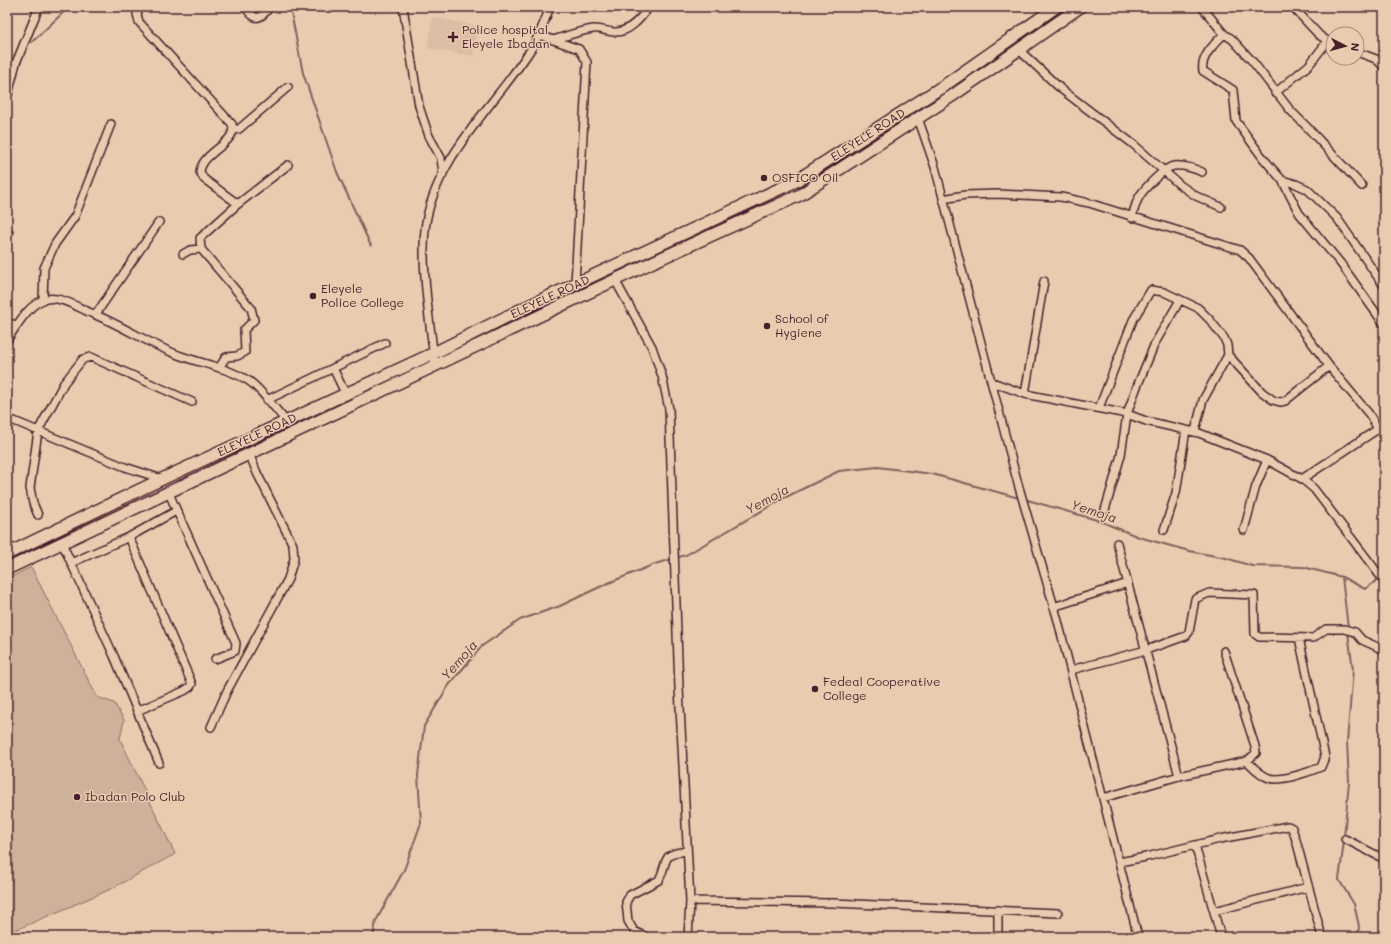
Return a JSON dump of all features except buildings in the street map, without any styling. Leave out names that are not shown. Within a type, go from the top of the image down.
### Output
[{"type":"main road","name":"ELEYELE ROAD","points":[[7,554],[162,479],[434,353],[575,284],[794,182],[945,85],[1056,7]]},
{"type":"main road","name":"ELEYELE ROAD","points":[[7,569],[168,491],[615,280],[800,195],[918,118],[1080,7]]},
{"type":"main road","points":[[794,182],[800,195]]},
{"type":"street","points":[[7,99],[16,63],[39,7]]},
{"type":"street","points":[[140,7],[137,14],[139,22],[230,122],[233,130],[230,138],[206,158],[202,164],[200,172],[204,179],[238,204]]},
{"type":"street","points":[[245,7],[252,17],[257,18],[262,16],[270,7]]},
{"type":"street","points":[[403,7],[419,106],[429,136],[441,158],[443,177]]},
{"type":"street","points":[[435,365],[425,264],[425,230],[430,205],[443,177],[463,141],[514,73],[538,35],[550,7]]},
{"type":"street","points":[[553,40],[592,29],[604,29],[614,32],[624,31],[632,26],[649,7]]},
{"type":"street","points":[[1202,7],[1224,34],[1232,39],[1253,62],[1275,93],[1362,186]]},
{"type":"street","points":[[1293,7],[1309,25],[1325,39]]},
{"type":"street","points":[[1224,34],[1214,44],[1204,60],[1202,67],[1203,71],[1233,90],[1234,113],[1239,127],[1282,180],[1299,213],[1341,264],[1384,324]]},
{"type":"street","points":[[538,35],[579,49],[586,62],[575,284]]},
{"type":"street","points":[[1275,93],[1309,65],[1325,48]]},
{"type":"street","points":[[1019,50],[1061,89],[1165,170],[1180,185],[1196,196],[1221,207]]},
{"type":"street","points":[[1365,55],[1376,59],[1384,67]]},
{"type":"street","points":[[233,130],[241,127],[288,87]]},
{"type":"street","points":[[918,118],[935,167],[1018,484],[1071,670],[1138,937]]},
{"type":"street","points":[[43,300],[44,268],[55,244],[75,216],[111,124]]},
{"type":"street","points":[[219,368],[226,357],[237,356],[245,352],[244,330],[254,320],[252,308],[201,249],[200,238],[238,204],[288,165]]},
{"type":"street","points":[[1132,218],[1134,206],[1141,194],[1165,170],[1173,166],[1181,166],[1202,172]]},
{"type":"street","points":[[1282,180],[1307,189],[1332,213],[1352,238],[1384,286]]},
{"type":"street","points":[[943,198],[965,195],[998,194],[1061,197],[1089,203],[1132,218],[1240,250],[1249,258],[1329,366],[1369,414],[1378,429]]},
{"type":"street","points":[[96,314],[159,222]]},
{"type":"street","points":[[183,254],[190,250],[201,249]]},
{"type":"street","points":[[615,280],[652,347],[666,394],[671,422],[674,548],[690,901],[688,937]]},
{"type":"street","points":[[1025,394],[1044,281]]},
{"type":"street","points":[[1099,408],[1134,320],[1151,290],[1164,292],[1198,308],[1210,320],[1228,345],[1228,355],[1203,400],[1194,431]]},
{"type":"street","points":[[7,340],[17,325],[34,305],[43,300],[61,299],[96,314],[180,356],[219,368],[251,382],[286,421]]},
{"type":"street","points":[[1105,510],[1120,454],[1128,414],[1155,343],[1180,300]]},
{"type":"street","points":[[7,323],[17,325]]},
{"type":"street","points":[[267,400],[385,343]]},
{"type":"street","points":[[1228,355],[1262,392],[1273,400],[1280,402],[1285,401],[1329,366]]},
{"type":"street","points":[[38,515],[33,503],[30,488],[38,431],[64,383],[83,359],[91,357],[192,402]]},
{"type":"street","points":[[333,368],[345,394]]},
{"type":"street","points":[[992,382],[1025,394],[1128,414],[1146,421],[1194,431],[1267,460],[1302,479],[1314,489],[1334,513],[1384,581]]},
{"type":"street","points":[[7,418],[125,467],[162,479]]},
{"type":"street","points":[[1302,479],[1384,425]]},
{"type":"street","points":[[1164,530],[1176,492],[1186,430]]},
{"type":"street","points":[[211,727],[227,691],[288,579],[294,559],[293,545],[256,473],[249,453]]},
{"type":"street","points":[[1244,530],[1256,486],[1267,460]]},
{"type":"street","points":[[168,491],[236,643],[235,651],[215,659]]},
{"type":"street","points":[[71,563],[129,537],[176,511]]},
{"type":"street","points":[[129,537],[192,684],[184,691],[137,711]]},
{"type":"street","points":[[62,543],[159,763]]},
{"type":"street","points":[[1117,543],[1179,776]]},
{"type":"street","points":[[1053,606],[1128,583]]},
{"type":"street","points":[[1071,670],[1146,650],[1186,636],[1189,632],[1195,599],[1209,593],[1254,595],[1256,636],[1313,638],[1326,629],[1346,629],[1355,632],[1362,640],[1384,650]]},
{"type":"street","points":[[1247,761],[1261,774],[1268,778],[1277,779],[1321,767],[1324,762],[1321,738],[1299,638]]},
{"type":"street","points":[[1103,798],[1179,776],[1247,761],[1256,753],[1224,651]]},
{"type":"street","points":[[1119,862],[1146,858],[1195,845],[1288,826],[1292,828],[1296,840],[1322,937]]},
{"type":"street","points":[[1345,839],[1384,859]]},
{"type":"street","points":[[1195,845],[1221,937]]},
{"type":"street","points":[[646,937],[634,931],[628,921],[626,902],[630,895],[659,880],[663,872],[666,858],[673,852],[687,851]]},
{"type":"street","points":[[1214,911],[1308,887]]},
{"type":"street","points":[[690,901],[833,902],[1058,913]]},
{"type":"street","points":[[998,910],[998,937]]},
{"type":"shaded area","name":"Police hospital Eleyele Ibadan","points":[[433,17],[478,26],[473,56],[427,48]]},
{"type":"shaded area","name":"Ibadan Polo Club","points":[[31,567],[97,697],[114,703],[124,720],[120,739],[175,854],[111,889],[11,932],[7,923],[7,579]]},
{"type":"waterway","points":[[32,42],[69,7]]},
{"type":"waterway","points":[[290,7],[303,73],[337,172],[371,246]]},
{"type":"waterway","name":"Yemoja","points":[[373,937],[376,921],[404,870],[421,823],[418,775],[424,726],[449,685],[482,646],[520,620],[560,606],[606,584],[655,564],[686,555],[784,498],[839,471],[878,467],[932,474],[1019,498]]},
{"type":"waterway","name":"Yemoja","points":[[1024,499],[1097,520],[1139,537],[1189,551],[1226,558],[1252,566],[1303,567],[1342,577],[1365,589],[1380,578]]},
{"type":"waterway","points":[[1342,577],[1348,628]]},
{"type":"waterway","points":[[1344,837],[1349,782],[1347,742],[1353,670],[1348,632]]},
{"type":"waterway","points":[[1344,841],[1339,880],[1354,904],[1359,926],[1358,937]]},
{"type":"place","name":"Police hospital Eleyele Ibadan","points":[[453,37]]},
{"type":"place","name":"OSFICO Oil","points":[[764,178]]},
{"type":"place","name":"Eleyele Police College","points":[[313,296]]},
{"type":"place","name":"School of Hygiene","points":[[767,326]]},
{"type":"place","name":"Fedeal Cooperative College","points":[[815,689]]},
{"type":"place","name":"Ibadan Polo Club","points":[[77,797]]}]
